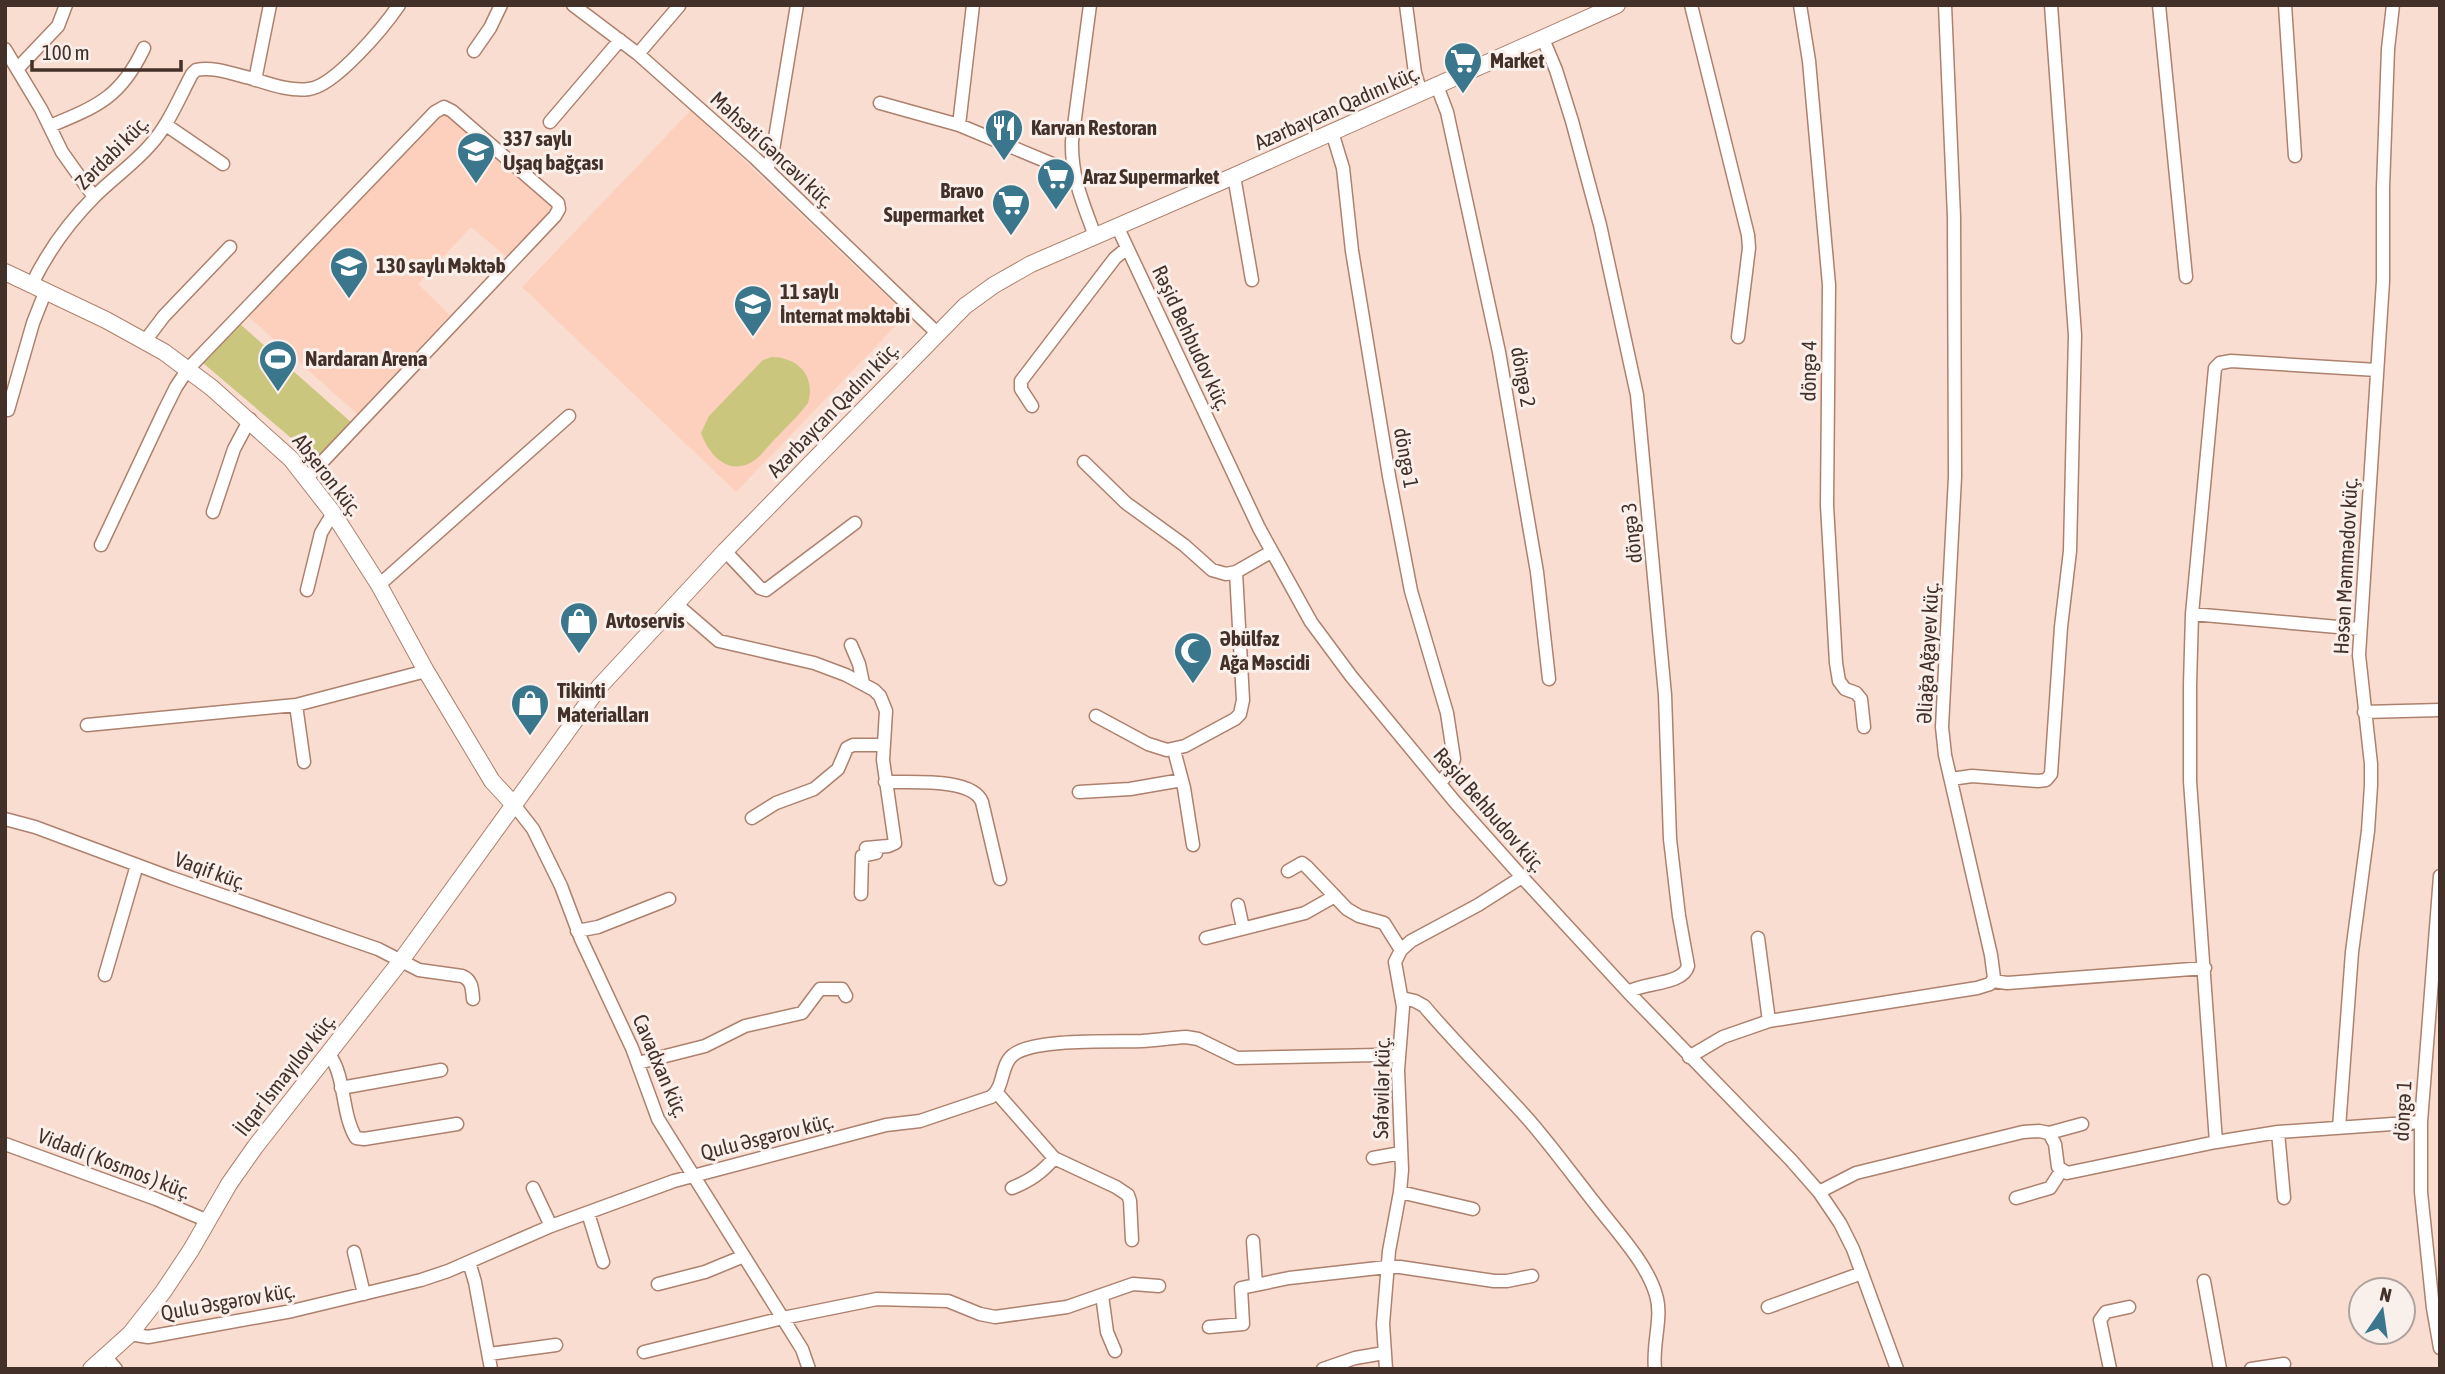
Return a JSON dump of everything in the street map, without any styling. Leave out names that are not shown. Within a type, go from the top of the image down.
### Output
[{"type":"main road","name":"Azərbaycan Qadını küç.","points":[[515,806],[600,686],[675,603],[965,306],[994,285],[1031,264],[1617,5]]},
{"type":"main road","name":"Abşeron küç.","points":[[5,272],[145,341],[188,369],[250,419],[291,459],[333,513],[379,585],[426,671],[492,781],[515,806]]},
{"type":"main road","name":"İlqar İsmayılov küç.","points":[[91,1369],[111,1363],[181,1267],[255,1147],[400,962],[515,806]]},
{"type":"street","points":[[18,68],[58,26],[66,5]]},
{"type":"street","points":[[255,80],[270,5]]},
{"type":"street","name":"Zərdabi küç.","points":[[8,410],[33,323],[46,257],[94,197],[150,146],[166,125],[192,74],[196,70],[215,70],[296,89],[314,88],[358,54],[386,25],[399,5]]},
{"type":"street","points":[[474,51],[490,29],[501,5]]},
{"type":"street","name":"Məhsəti Gəncəvi küç.","points":[[573,5],[593,10],[620,40],[766,169],[937,333]]},
{"type":"street","points":[[766,169],[772,156],[797,5]]},
{"type":"street","points":[[959,125],[973,5]]},
{"type":"street","points":[[1090,5],[1072,141],[1072,170],[1095,236]]},
{"type":"street","points":[[1406,5],[1415,73],[1421,93]]},
{"type":"street","points":[[1691,5],[1748,235],[1749,248],[1738,337]]},
{"type":"street","name":"döngə 4","points":[[1800,5],[1808,61],[1829,285],[1826,505],[1836,663],[1839,681],[1845,689],[1861,699],[1864,727]]},
{"type":"street","name":"Əliağa Ağayev küç.","points":[[1945,5],[1955,280],[1955,477],[1942,727],[1951,779],[1991,955],[1993,981]]},
{"type":"street","points":[[1951,779],[1972,776],[2038,781],[2046,780],[2051,774],[2061,627],[2070,551],[2076,373],[2051,5]]},
{"type":"street","points":[[2159,5],[2186,276]]},
{"type":"street","points":[[2285,5],[2295,156]]},
{"type":"street","name":"Həsən Məmmədov küç.","points":[[2339,1128],[2352,952],[2368,831],[2371,785],[2359,655],[2383,281],[2388,49],[2393,5]]},
{"type":"street","points":[[638,54],[679,6]]},
{"type":"street","name":"döngə 3","points":[[1542,39],[1556,70],[1572,121],[1600,225],[1631,363],[1637,395],[1654,566],[1665,695],[1670,839],[1688,966],[1686,973],[1679,978],[1640,986],[1628,992]]},
{"type":"street","points":[[550,122],[620,40]]},
{"type":"street","points":[[50,126],[100,104],[124,83],[144,48]]},
{"type":"street","points":[[5,49],[18,68],[62,152],[94,197]]},
{"type":"street","name":"döngə 2","points":[[1437,86],[1447,112],[1499,352],[1537,572],[1549,679]]},
{"type":"street","points":[[880,103],[959,125],[1072,170]]},
{"type":"street","points":[[101,545],[170,399],[188,369],[426,121],[444,107],[558,203],[559,209],[307,478]]},
{"type":"street","points":[[166,125],[223,164]]},
{"type":"street","name":"döngə 1","points":[[1332,132],[1343,168],[1352,251],[1411,591],[1447,713],[1453,747],[1452,767],[1440,783]]},
{"type":"street","points":[[1234,176],[1252,279]]},
{"type":"street","name":"Rəşid Behbudov küç.","points":[[1117,226],[1271,552],[1326,644],[1440,783],[1522,877],[1819,1192],[1840,1223],[1862,1273],[1897,1369]]},
{"type":"street","points":[[145,341],[164,316],[230,247]]},
{"type":"street","points":[[1032,406],[1021,389],[1021,380],[1115,258],[1127,248]]},
{"type":"street","points":[[2216,1142],[2190,781],[2192,614],[2215,368],[2220,363],[2231,361],[2377,370]]},
{"type":"street","points":[[379,585],[569,416]]},
{"type":"street","points":[[213,512],[233,449],[250,419]]},
{"type":"street","points":[[1084,462],[1126,503],[1184,545],[1212,570],[1226,574],[1236,572],[1271,552]]},
{"type":"street","points":[[307,590],[321,533],[326,520],[333,513]]},
{"type":"street","points":[[725,551],[760,588],[766,590],[855,523]]},
{"type":"street","points":[[1097,716],[1148,744],[1174,750],[1234,719],[1243,708],[1236,572]]},
{"type":"street","points":[[675,603],[719,641],[814,663],[863,683],[874,690],[884,702],[885,782],[895,844],[891,850],[862,856],[861,894]]},
{"type":"street","points":[[2192,614],[2360,629]]},
{"type":"street","points":[[851,645],[863,683]]},
{"type":"street","points":[[87,725],[296,705],[426,671]]},
{"type":"street","points":[[296,705],[304,762]]},
{"type":"street","points":[[2364,712],[2440,710]]},
{"type":"street","points":[[752,818],[776,803],[814,789],[838,769],[847,748],[853,745],[884,745]]},
{"type":"street","points":[[1174,750],[1193,845]]},
{"type":"street","points":[[1079,792],[1130,789],[1182,780]]},
{"type":"street","points":[[885,782],[956,785],[975,791],[982,802],[1000,878]]},
{"type":"street","name":"Cavadxan küç.","points":[[515,806],[533,829],[554,870],[577,931],[638,1063],[659,1119],[802,1349],[809,1369]]},
{"type":"street","name":"Vaqif küç.","points":[[5,819],[35,827],[379,949],[419,970],[468,979],[473,999]]},
{"type":"street","points":[[866,848],[895,844]]},
{"type":"street","points":[[1288,871],[1302,863],[1353,913],[1384,923],[1401,950],[1522,877]]},
{"type":"street","points":[[105,975],[137,865]]},
{"type":"street","name":"döngə 1","points":[[2440,876],[2421,1122],[2421,1192],[2433,1308],[2440,1348]]},
{"type":"street","points":[[1206,938],[1305,913],[1335,896]]},
{"type":"street","points":[[577,931],[598,928],[669,899]]},
{"type":"street","points":[[1238,905],[1243,928]]},
{"type":"street","points":[[1758,938],[1769,1021]]},
{"type":"street","name":"Səfəvilər küç.","points":[[1386,1369],[1383,1324],[1387,1267],[1400,1192],[1399,1057],[1402,998],[1395,969],[1401,950]]},
{"type":"street","points":[[1689,1057],[1723,1037],[1769,1021],[1977,988],[1993,981],[2007,983],[2204,968]]},
{"type":"street","points":[[638,1063],[705,1046],[745,1026],[802,1013],[820,989],[842,989],[846,996]]},
{"type":"street","points":[[1402,998],[1424,1006],[1498,1085],[1626,1243],[1654,1285],[1658,1300],[1655,1369]]},
{"type":"street","points":[[1132,1240],[1128,1195],[1054,1158],[997,1093],[1008,1060],[1017,1052],[1027,1048],[1081,1042],[1186,1037],[1198,1039],[1237,1058],[1378,1055],[1399,1057]]},
{"type":"street","points":[[329,1054],[336,1066],[354,1135],[359,1139],[457,1124]]},
{"type":"street","points":[[341,1088],[441,1070]]},
{"type":"street","name":"Qulu Əsgərov küç.","points":[[130,1334],[148,1337],[292,1311],[421,1280],[551,1226],[695,1175],[886,1125],[920,1121],[997,1093]]},
{"type":"street","points":[[2061,1171],[2075,1172],[2216,1142],[2278,1132],[2421,1122]]},
{"type":"street","points":[[1819,1192],[1856,1173],[1966,1144],[2023,1132],[2049,1133],[2082,1124]]},
{"type":"street","points":[[2278,1132],[2284,1198]]},
{"type":"street","points":[[2049,1133],[2055,1144],[2061,1171]]},
{"type":"street","name":"Vidadi ( Kosmos ) küç.","points":[[5,1144],[156,1199],[208,1221]]},
{"type":"street","points":[[1373,1158],[1401,1153]]},
{"type":"street","points":[[1012,1188],[1028,1181],[1054,1158]]},
{"type":"street","points":[[2016,1198],[2050,1188],[2061,1171]]},
{"type":"street","points":[[533,1188],[551,1226]]},
{"type":"street","points":[[1400,1192],[1472,1209]]},
{"type":"street","points":[[588,1213],[603,1262]]},
{"type":"street","points":[[1253,1241],[1256,1284]]},
{"type":"street","points":[[354,1252],[364,1294]]},
{"type":"street","points":[[658,1284],[705,1272],[744,1256]]},
{"type":"street","points":[[469,1262],[491,1369]]},
{"type":"street","points":[[1209,1326],[1243,1324],[1241,1289],[1289,1278],[1400,1266],[1494,1281],[1532,1276]]},
{"type":"street","points":[[1768,1307],[1862,1273]]},
{"type":"street","points":[[2204,1281],[2220,1369]]},
{"type":"street","points":[[645,1352],[783,1318],[877,1299],[948,1301],[995,1317],[1067,1307],[1133,1284],[1159,1286]]},
{"type":"street","points":[[1102,1296],[1107,1332],[1115,1351]]},
{"type":"street","points":[[2110,1369],[2100,1320],[2106,1312],[2129,1307]]},
{"type":"street","points":[[489,1354],[556,1345]]},
{"type":"street","points":[[1323,1369],[1355,1358],[1384,1353]]},
{"type":"street","points":[[2251,1369],[2284,1364]]},
{"type":"shaded area","points":[[691,110],[906,315],[736,492],[522,287]]},
{"type":"shaded area","name":"130 saylı Məktəb","points":[[444,111],[555,208],[510,260],[471,227],[418,284],[450,315],[357,414],[248,316]]},
{"type":"shaded area","name":"Nardaran Arena","points":[[240,324],[352,423],[317,460],[203,363]]},
{"type":"shaded area","points":[[771,357],[789,360],[803,370],[809,384],[808,403],[755,460],[737,466],[721,462],[709,449],[701,433],[709,416],[763,360]]},
{"type":"place","name":"Market","points":[[1463,95]]},
{"type":"place","name":"Karvan Restoran","points":[[1004,162]]},
{"type":"place","name":"337 saylı Uşaq bağçası","points":[[476,185]]},
{"type":"place","name":"Araz Supermarket","points":[[1056,211]]},
{"type":"place","name":"Bravo Supermarket","points":[[1011,237]]},
{"type":"place","name":"130 saylı Məktəb","points":[[349,300]]},
{"type":"place","name":"11 saylı İnternat məktəbi","points":[[753,338]]},
{"type":"place","name":"Nardaran Arena","points":[[278,393]]},
{"type":"place","name":"Avtoservis","points":[[579,655]]},
{"type":"place","name":"Əbülfəz Ağa Məscidi","points":[[1193,685]]},
{"type":"place","name":"Tikinti Materialları","points":[[530,737]]}]
